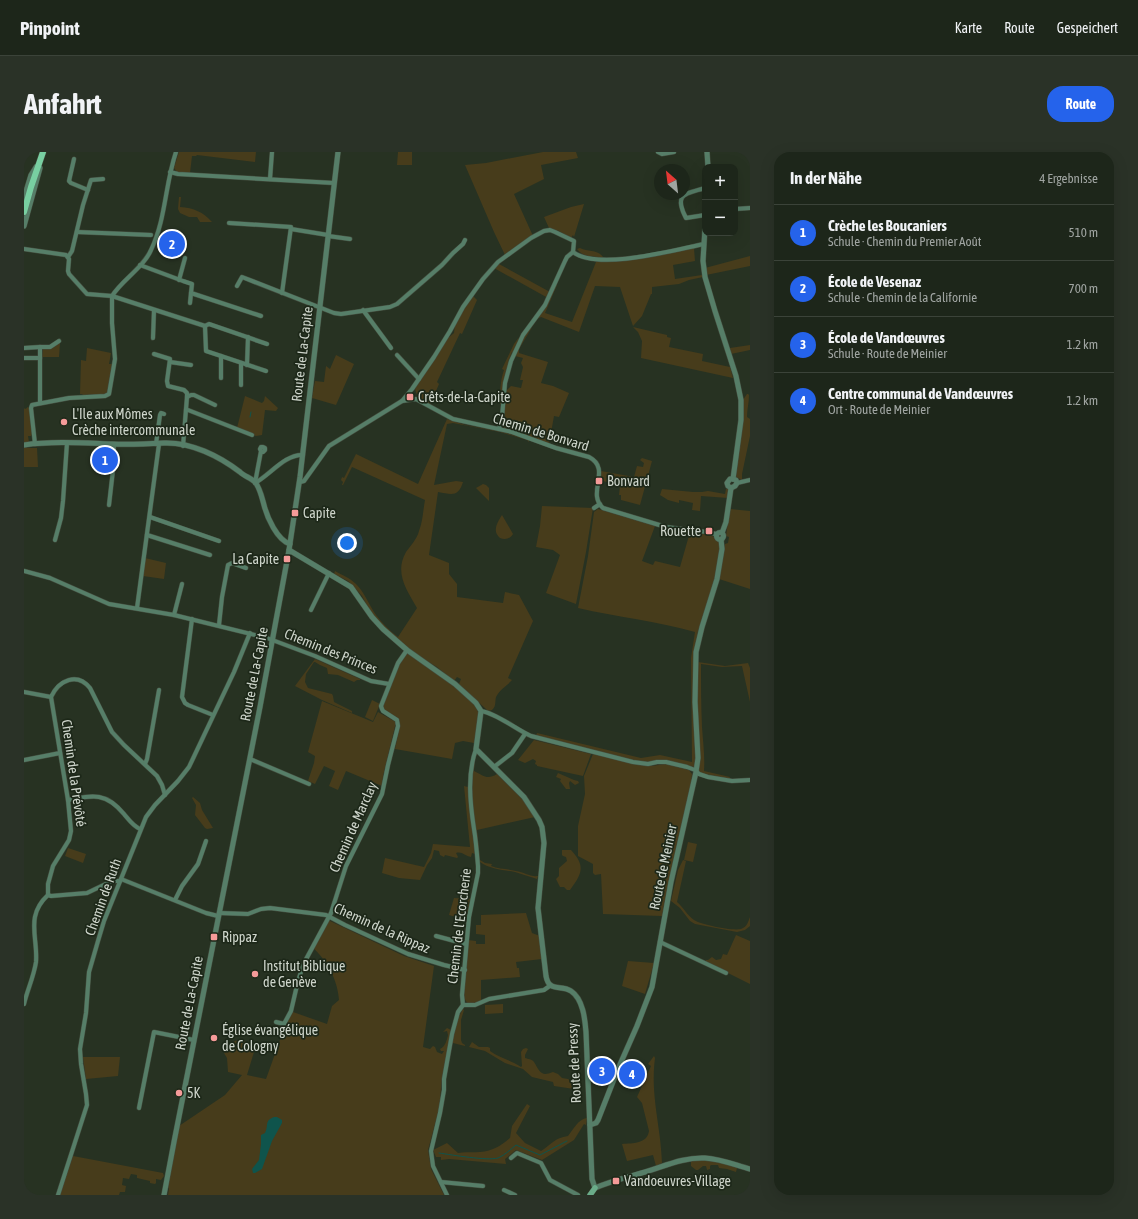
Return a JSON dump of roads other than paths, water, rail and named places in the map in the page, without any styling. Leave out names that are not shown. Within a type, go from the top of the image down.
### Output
[{"type":"main road","points":[[24,212],[43,152]]},
{"type":"main road","points":[[590,1195],[596,1188]]},
{"type":"street","points":[[35,444],[31,408],[34,404],[69,398],[105,396],[109,394],[115,359],[112,323],[112,296],[150,252],[156,239],[161,222],[170,172],[176,152]]},
{"type":"street","points":[[270,179],[272,152]]},
{"type":"street","name":"Route de La-Capite","points":[[164,1195],[250,759],[300,482],[338,152]]},
{"type":"street","points":[[658,152],[662,154],[674,152]]},
{"type":"street","points":[[707,152],[708,164]]},
{"type":"street","points":[[74,158],[69,180],[71,183],[88,190]]},
{"type":"street","points":[[24,198],[25,189],[31,175],[39,163]]},
{"type":"street","points":[[24,226],[39,171],[39,163]]},
{"type":"street","points":[[170,172],[178,174],[334,183]]},
{"type":"street","points":[[68,257],[72,253],[91,180],[103,179]]},
{"type":"street","points":[[702,189],[684,195],[682,198],[682,205],[686,218],[702,215]]},
{"type":"street","points":[[738,209],[750,208]]},
{"type":"street","points":[[229,223],[291,227],[291,229],[350,239]]},
{"type":"street","points":[[282,293],[291,229]]},
{"type":"street","points":[[300,482],[304,481],[329,446],[402,401],[419,379],[450,331],[463,307],[490,270],[537,235],[548,231],[559,233],[574,241],[573,252],[565,261],[545,305],[523,335],[517,347],[504,383],[502,417],[499,429]]},
{"type":"street","points":[[77,232],[151,235]]},
{"type":"street","points":[[594,508],[600,504],[607,510],[666,527],[707,532],[719,533],[726,522],[731,488],[735,486],[741,420],[740,394],[736,376],[707,286],[703,261],[704,236]]},
{"type":"street","points":[[237,286],[242,277],[336,314],[390,307],[397,304],[442,265],[453,252],[463,244],[465,240]]},
{"type":"street","points":[[573,252],[586,258],[598,260],[620,259],[704,244]]},
{"type":"street","points":[[24,249],[64,254],[69,260],[69,273],[84,292],[89,295],[112,296],[205,326],[209,324],[267,344]]},
{"type":"street","points":[[179,280],[185,258]]},
{"type":"street","points":[[140,264],[192,284],[190,303]]},
{"type":"street","points":[[191,293],[261,316]]},
{"type":"street","points":[[154,310],[154,338]]},
{"type":"street","points":[[364,310],[391,348]]},
{"type":"street","points":[[205,326],[206,351],[266,371]]},
{"type":"street","points":[[248,337],[248,365]]},
{"type":"street","points":[[24,348],[50,347],[59,340]]},
{"type":"street","points":[[40,347],[40,403]]},
{"type":"street","points":[[154,354],[191,365]]},
{"type":"street","points":[[397,355],[419,379]]},
{"type":"street","points":[[221,356],[221,378]]},
{"type":"street","points":[[24,358],[40,358]]},
{"type":"street","points":[[170,359],[166,381],[167,384],[186,391],[187,397],[183,446]]},
{"type":"street","points":[[241,363],[241,385]]},
{"type":"street","points":[[402,401],[416,399],[412,389]]},
{"type":"street","points":[[187,397],[189,395],[194,395],[215,405]]},
{"type":"street","name":"Chemin de Bonvard","points":[[416,399],[453,419],[499,429],[593,459],[597,463],[599,469],[597,496],[600,504]]},
{"type":"street","points":[[186,410],[252,435]]},
{"type":"street","points":[[137,608],[150,517],[160,415],[161,413],[164,414]]},
{"type":"street","points":[[55,540],[61,518],[67,443]]},
{"type":"street","points":[[24,445],[67,443],[169,444],[197,449],[217,457],[256,483],[268,517],[289,547],[353,589],[379,626],[407,650],[455,684],[476,703],[481,711],[476,748],[524,797],[542,825],[544,840],[538,881],[538,908],[547,979],[550,985],[544,990],[489,999],[475,1005],[463,1005]]},
{"type":"street","points":[[109,505],[114,444]]},
{"type":"street","points":[[256,483],[261,452]]},
{"type":"street","points":[[256,483],[292,457],[303,455]]},
{"type":"street","points":[[731,488],[727,483],[730,479],[735,481],[750,480]]},
{"type":"street","points":[[150,517],[219,541]]},
{"type":"street","name":"Route de Meinier","points":[[590,1125],[596,1123],[598,1120],[618,1069],[649,998],[655,975],[671,882],[696,772],[698,758],[695,702],[696,652],[717,579],[722,549],[721,539],[723,537],[719,533]]},
{"type":"street","points":[[147,535],[210,555]]},
{"type":"street","points":[[219,626],[222,597],[228,565],[232,564],[246,568]]},
{"type":"street","name":"Chemin des Princes","points":[[24,571],[40,574],[109,604],[174,615],[250,633],[315,656],[371,681],[389,684],[398,663],[407,650]]},
{"type":"street","points":[[311,610],[329,573]]},
{"type":"street","points":[[174,615],[182,584]]},
{"type":"street","points":[[192,619],[182,697],[188,705],[213,715]]},
{"type":"street","name":"Chemin de Ruth","points":[[58,1195],[87,1105],[80,1064],[80,1049],[86,1013],[91,965],[104,921],[140,829],[148,814],[189,767],[250,633]]},
{"type":"street","points":[[24,692],[51,697],[64,682],[73,679],[84,683],[91,690],[112,732],[158,776],[165,795]]},
{"type":"street","name":"Chemin de Marclay","points":[[329,916],[346,866],[384,788],[398,726],[398,721],[381,708],[389,684]]},
{"type":"street","points":[[145,764],[159,690]]},
{"type":"street","name":"Chemin de la Prévôté","points":[[48,895],[48,884],[54,864],[68,843],[71,835],[68,800],[51,697]]},
{"type":"street","points":[[481,711],[491,714],[525,734],[579,749],[633,762],[648,764],[666,762],[687,767],[699,774],[715,778],[732,781],[750,780]]},
{"type":"street","points":[[494,767],[512,753],[525,734]]},
{"type":"street","name":"Chemin de l'Ecorcherie","points":[[448,1195],[433,1166],[431,1151],[440,1113],[452,1034],[458,1012],[463,1005],[462,995],[468,917],[478,869],[470,787],[476,748]]},
{"type":"street","points":[[24,760],[60,753]]},
{"type":"street","points":[[250,759],[309,784]]},
{"type":"street","points":[[68,800],[91,796],[104,798],[114,804],[134,825],[140,829]]},
{"type":"street","points":[[175,900],[182,886],[198,864],[206,842]]},
{"type":"street","points":[[24,1004],[36,961],[34,919],[39,906],[48,895],[51,896],[91,892],[112,881],[120,880]]},
{"type":"street","name":"Chemin de la Rippaz","points":[[120,880],[206,913],[219,915],[248,914],[261,909],[270,908],[329,916],[408,954],[465,970]]},
{"type":"street","points":[[276,1022],[284,1024],[291,1011],[304,963],[329,916]]},
{"type":"street","points":[[436,936],[466,944]]},
{"type":"street","points":[[660,942],[726,973]]},
{"type":"street","name":"Route de Pressy","points":[[550,985],[572,991],[583,1011],[586,1032],[590,1125]]},
{"type":"street","points":[[139,1108],[154,1032],[194,1040]]},
{"type":"street","points":[[590,1125],[592,1179],[596,1188],[672,1163],[694,1158],[709,1158],[725,1161],[750,1169]]},
{"type":"street","points":[[511,1158],[517,1153],[538,1162],[543,1165],[550,1180],[578,1195]]},
{"type":"street","points":[[441,1182],[483,1186]]},
{"type":"street","points":[[504,1190],[515,1195]]},
{"type":"water","points":[[274,1117],[282,1120],[282,1123],[272,1141],[262,1169],[253,1173],[252,1169],[259,1160],[261,1135],[265,1133],[269,1120]]},
{"type":"waterway","points":[[250,417],[251,412]]},
{"type":"waterway","points":[[439,1153],[493,1159],[501,1157],[516,1145],[540,1155],[567,1141]]},
{"type":"place","name":"École de Vesenaz","points":[[172,244]]},
{"type":"place","name":"Crêts-de-la-Capite","points":[[410,397]]},
{"type":"place","name":"L'Ile aux Mômes Crèche intercommunale","points":[[64,422]]},
{"type":"place","name":"Crèche les Boucaniers","points":[[105,460]]},
{"type":"place","name":"Bonvard","points":[[599,481]]},
{"type":"place","name":"Capite","points":[[295,513]]},
{"type":"place","name":"Rouette","points":[[709,531]]},
{"type":"place","name":"La Capite","points":[[287,559]]},
{"type":"place","name":"Rippaz","points":[[214,937]]},
{"type":"place","name":"Institut Biblique de Genève","points":[[255,974]]},
{"type":"place","name":"Église évangélique de Cologny","points":[[214,1038]]},
{"type":"place","name":"École de Vandœuvres","points":[[602,1071]]},
{"type":"place","name":"Centre communal de Vandœuvres","points":[[632,1074]]},
{"type":"place","name":"5K","points":[[179,1093]]},
{"type":"place","name":"Vandoeuvres-Village","points":[[616,1181]]}]
